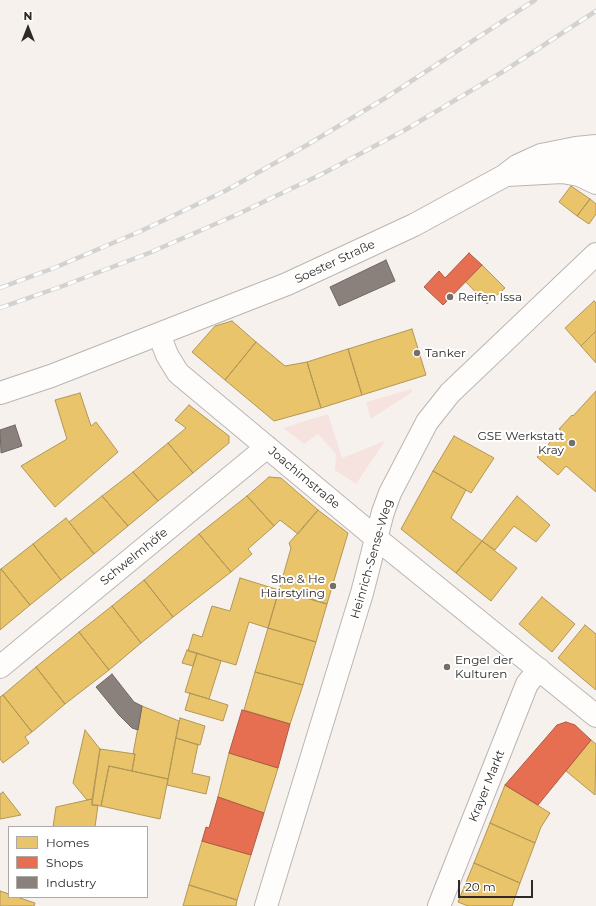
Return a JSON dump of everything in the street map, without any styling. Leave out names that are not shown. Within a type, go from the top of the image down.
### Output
[{"type":"street","name":"Soester Straße","points":[[159,334],[294,281],[414,225],[504,176],[516,166],[541,155],[576,148],[596,146]]},
{"type":"street","name":"Soester Straße","points":[[504,176],[559,161],[584,160],[596,162]]},
{"type":"street","name":"Soester Straße","points":[[504,176],[562,172],[579,175],[596,183]]},
{"type":"street","name":"Heinrich-Sense-Weg","points":[[266,906],[362,593],[376,538],[390,494],[427,422],[450,393],[596,254]]},
{"type":"street","points":[[0,393],[51,376],[159,334]]},
{"type":"street","name":"Joachimstraße","points":[[159,334],[167,355],[178,372],[376,538],[596,716]]},
{"type":"street","name":"Schwelmhöfe","points":[[0,667],[267,447]]},
{"type":"street","name":"Krayer Markt","points":[[439,906],[527,684],[539,669]]},
{"type":"shaded area","points":[[412,389],[412,392],[371,419],[366,402]]},
{"type":"shaded area","points":[[328,414],[342,458],[385,441],[356,484],[335,470],[336,454],[318,434],[304,444],[283,428]]},
{"type":"building: Homes","points":[[571,186],[590,199],[577,216],[559,202]]},
{"type":"building: Homes","points":[[590,199],[596,204],[596,214],[589,224],[577,216]]},
{"type":"building: Homes","points":[[482,265],[505,288],[487,304],[465,281]]},
{"type":"building: Homes","points":[[594,301],[596,303],[596,331],[581,346],[565,328]]},
{"type":"building: Homes","points":[[232,321],[256,342],[225,380],[192,352],[215,326]]},
{"type":"building: Homes","points":[[412,329],[426,375],[362,395],[348,349]]},
{"type":"building: Homes","points":[[596,331],[596,363],[581,346]]},
{"type":"building: Homes","points":[[256,342],[285,366],[307,362],[321,408],[274,421],[225,380]]},
{"type":"building: Homes","points":[[348,349],[362,395],[321,408],[307,362]]},
{"type":"building: Homes","name":"GSE Werkstatt Kray","points":[[596,391],[596,492],[566,466],[558,475],[537,457],[561,430],[559,429]]},
{"type":"building: Homes","points":[[80,393],[91,426],[96,422],[118,452],[55,507],[21,466],[67,439],[55,400]]},
{"type":"building: Homes","points":[[189,405],[229,436],[229,443],[193,473],[168,443],[186,428],[175,420]]},
{"type":"building: Homes","points":[[454,436],[494,458],[471,493],[433,471]]},
{"type":"building: Homes","points":[[168,443],[193,473],[158,501],[133,472]]},
{"type":"building: Homes","points":[[433,471],[466,490],[451,518],[482,541],[456,573],[401,529]]},
{"type":"building: Homes","points":[[133,472],[158,501],[128,526],[102,496]]},
{"type":"building: Homes","points":[[269,477],[281,478],[318,510],[298,534],[280,520],[274,526],[247,496]]},
{"type":"building: Homes","points":[[102,496],[128,526],[94,554],[69,522]]},
{"type":"building: Homes","points":[[247,496],[274,526],[248,549],[252,554],[231,572],[199,534]]},
{"type":"building: Homes","points":[[517,496],[550,525],[536,542],[514,526],[495,550],[482,541]]},
{"type":"building: Homes","points":[[318,510],[348,533],[327,604],[279,590],[291,548],[289,543]]},
{"type":"building: Homes","points":[[66,518],[94,554],[61,580],[33,544]]},
{"type":"building: Homes","points":[[199,534],[231,572],[173,617],[144,580]]},
{"type":"building: Homes","points":[[482,541],[517,568],[491,601],[456,573]]},
{"type":"building: Homes","points":[[33,544],[61,580],[30,605],[1,569]]},
{"type":"building: Homes","points":[[1,569],[30,605],[0,630],[0,570]]},
{"type":"building: Homes","points":[[240,578],[279,590],[268,628],[249,622],[236,665],[188,651],[193,634],[202,637],[212,606],[230,611]]},
{"type":"building: Homes","points":[[144,580],[173,617],[141,643],[112,606]]},
{"type":"building: Homes","points":[[279,590],[327,604],[316,642],[268,628]]},
{"type":"building: Homes","points":[[542,597],[575,624],[552,652],[519,624]]},
{"type":"building: Homes","points":[[112,606],[141,643],[109,670],[79,632]]},
{"type":"building: Homes","points":[[585,625],[596,634],[596,690],[558,658]]},
{"type":"building: Homes","points":[[268,628],[316,642],[303,685],[255,672]]},
{"type":"building: Homes","points":[[79,632],[109,670],[65,704],[36,667]]},
{"type":"building: Homes","points":[[187,650],[197,653],[193,666],[182,663]]},
{"type":"building: Homes","points":[[197,653],[221,661],[209,699],[185,692]]},
{"type":"building: Homes","points":[[36,667],[65,704],[32,732],[3,695]]},
{"type":"building: Homes","points":[[255,672],[303,685],[290,724],[244,710]]},
{"type":"building: Homes","points":[[190,693],[228,705],[223,721],[185,710]]},
{"type":"building: Homes","points":[[3,695],[32,732],[25,737],[29,743],[3,763],[0,759],[0,697]]},
{"type":"building: Homes","points":[[142,706],[179,721],[168,779],[132,771],[135,754],[133,754]]},
{"type":"building: Homes","points":[[180,718],[205,726],[200,745],[176,738]]},
{"type":"building: Homes","points":[[85,730],[100,749],[92,799],[87,800],[73,783]]},
{"type":"building: Homes","points":[[176,738],[198,745],[192,773],[210,777],[206,794],[167,785]]},
{"type":"building: Homes","points":[[591,740],[596,744],[595,795],[566,771]]},
{"type":"building: Homes","points":[[100,749],[135,754],[132,771],[109,766],[101,806],[92,805]]},
{"type":"building: Homes","points":[[229,753],[278,768],[264,813],[218,797]]},
{"type":"building: Homes","points":[[109,766],[168,779],[160,819],[101,806]]},
{"type":"building: Homes","points":[[505,785],[550,813],[541,827],[535,843],[490,823]]},
{"type":"building: Homes","points":[[3,792],[21,815],[0,819],[0,794]]},
{"type":"building: Homes","points":[[92,799],[92,805],[98,805],[95,826],[53,826],[56,807]]},
{"type":"building: Homes","points":[[490,823],[535,843],[520,883],[474,863]]},
{"type":"building: Homes","points":[[202,841],[251,855],[237,900],[189,885]]},
{"type":"building: Homes","points":[[474,863],[520,883],[512,906],[468,906],[458,902]]},
{"type":"building: Homes","points":[[189,885],[237,900],[236,906],[183,906]]},
{"type":"building: Homes","points":[[0,891],[8,894],[8,898],[20,898],[35,903],[34,906],[0,906]]},
{"type":"building: Shops","points":[[469,253],[482,265],[443,305],[424,287],[439,271],[445,278]]},
{"type":"building: Shops","points":[[242,710],[290,724],[278,768],[229,753]]},
{"type":"building: Shops","points":[[566,722],[575,725],[591,740],[538,805],[505,785],[557,725]]},
{"type":"building: Shops","points":[[218,797],[264,813],[251,855],[202,841],[206,827],[209,828]]},
{"type":"building: Industry","points":[[386,260],[395,281],[339,306],[330,287]]},
{"type":"building: Industry","points":[[15,425],[22,446],[1,453],[0,430]]},
{"type":"building: Industry","points":[[112,674],[134,702],[142,706],[138,730],[132,728],[119,715],[96,687]]},
{"type":"railway","points":[[0,288],[54,268],[141,231],[225,191],[307,145],[387,97],[535,0]]},
{"type":"railway","points":[[0,308],[149,253],[236,215],[322,174],[405,130],[504,71],[596,11]]},
{"type":"place","name":"Reifen Issa","points":[[450,297]]},
{"type":"place","name":"Tanker","points":[[417,353]]},
{"type":"place","name":"GSE Werkstatt Kray","points":[[572,443]]},
{"type":"place","name":"She & He Hairstyling","points":[[333,586]]},
{"type":"place","name":"Engel der Kulturen","points":[[447,667]]}]
